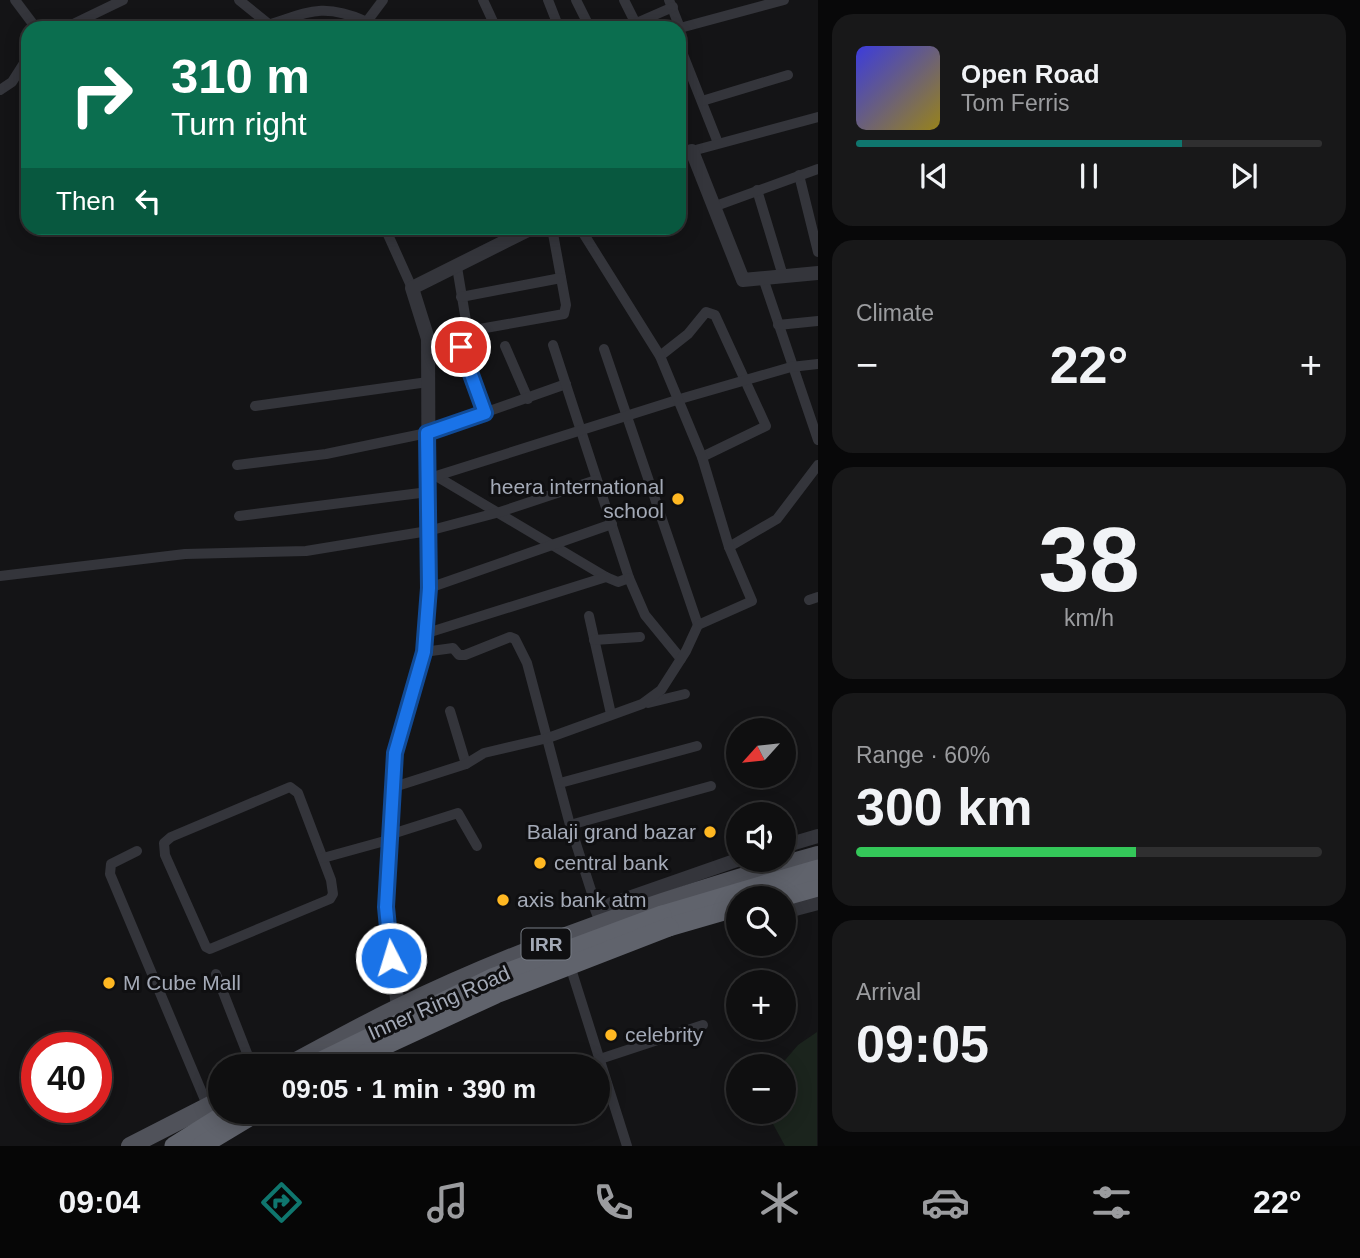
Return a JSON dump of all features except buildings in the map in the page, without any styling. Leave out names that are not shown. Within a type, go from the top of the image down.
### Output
[{"type":"highway","points":[[335,1054],[437,1003],[548,956],[716,897],[817,869]]},
{"type":"highway","points":[[796,893],[817,887]]},
{"type":"highway","points":[[365,1054],[441,1017],[556,970],[668,927],[726,910]]},
{"type":"highway","points":[[174,1146],[209,1124]]},
{"type":"highway","points":[[201,1146],[237,1124]]},
{"type":"main road","name":"Inner Ring Road","points":[[310,1054],[396,1009],[600,916],[817,855]]},
{"type":"main road","points":[[796,901],[817,895]]},
{"type":"main road","name":"Inner Ring Road","points":[[382,1054],[572,972],[687,929],[726,919]]},
{"type":"main road","points":[[130,1146],[208,1107]]},
{"type":"main road","points":[[210,1146],[250,1124]]},
{"type":"street","points":[[15,0],[31,21]]},
{"type":"street","points":[[80,21],[123,0]]},
{"type":"street","points":[[239,0],[260,21]]},
{"type":"street","points":[[344,0],[345,12]]},
{"type":"street","points":[[366,21],[383,0]]},
{"type":"street","points":[[483,0],[493,21]]},
{"type":"street","points":[[548,0],[556,21]]},
{"type":"street","points":[[576,0],[586,21]]},
{"type":"street","points":[[624,0],[629,21]]},
{"type":"street","points":[[686,26],[784,0]]},
{"type":"street","points":[[639,21],[671,4],[677,21]]},
{"type":"street","points":[[280,21],[306,10],[345,12],[359,21]]},
{"type":"street","points":[[686,64],[718,143]]},
{"type":"street","points":[[0,90],[12,82],[21,68]]},
{"type":"street","points":[[702,101],[788,75]]},
{"type":"street","points":[[817,117],[686,153],[713,207],[743,280],[817,272]]},
{"type":"street","points":[[713,207],[817,169]]},
{"type":"street","points":[[800,175],[817,252]]},
{"type":"street","points":[[757,190],[783,276]]},
{"type":"street","points":[[388,235],[412,288],[428,339],[429,588],[424,652],[395,753],[386,907],[396,1009],[409,1040]]},
{"type":"street","points":[[412,288],[519,235]]},
{"type":"street","points":[[457,267],[466,321],[474,330],[564,314],[566,305],[553,235]]},
{"type":"street","points":[[584,235],[660,356],[680,399],[702,457],[729,547],[752,601],[698,625],[661,690],[642,704]]},
{"type":"street","points":[[461,298],[561,278]]},
{"type":"street","points":[[763,278],[817,440]]},
{"type":"street","points":[[660,356],[688,334],[706,312],[715,314],[766,426],[702,457]]},
{"type":"street","points":[[778,325],[817,321]]},
{"type":"street","points":[[553,345],[629,579],[645,615],[681,659]]},
{"type":"street","points":[[505,346],[528,399]]},
{"type":"street","points":[[461,347],[485,413]]},
{"type":"street","points":[[604,349],[698,625]]},
{"type":"street","points":[[239,516],[430,482],[680,399],[791,368],[817,364]]},
{"type":"street","points":[[255,406],[428,382]]},
{"type":"street","points":[[237,465],[326,454],[427,433],[566,384]]},
{"type":"street","points":[[729,547],[777,519],[817,465]]},
{"type":"street","points":[[0,576],[185,554],[306,551],[428,531],[500,512],[596,480]]},
{"type":"street","points":[[430,482],[500,512],[606,577],[618,582],[629,579]]},
{"type":"street","points":[[429,588],[612,524]]},
{"type":"street","points":[[424,634],[606,577]]},
{"type":"street","points":[[589,616],[611,714]]},
{"type":"street","points":[[424,652],[453,648],[459,655],[510,637],[515,639],[527,663],[570,825],[600,916],[726,865]]},
{"type":"street","points":[[594,640],[640,637]]},
{"type":"street","points":[[394,787],[466,764],[484,753],[548,738],[642,704],[685,694]]},
{"type":"street","points":[[450,711],[466,764]]},
{"type":"street","points":[[559,783],[697,746]]},
{"type":"street","points":[[570,825],[711,786]]},
{"type":"street","points":[[290,787],[298,793],[323,858],[331,880],[333,894],[330,899],[210,948],[202,944],[163,849],[164,843],[171,837],[290,787]]},
{"type":"street","points":[[323,858],[458,813],[477,846]]},
{"type":"street","points":[[796,842],[817,836]]},
{"type":"street","points":[[137,851],[111,864],[110,874],[208,1091]]},
{"type":"street","points":[[796,909],[817,903]]},
{"type":"street","points":[[572,972],[598,1054]]},
{"type":"street","points":[[216,974],[247,1054]]},
{"type":"street","points":[[610,1056],[703,1025]]},
{"type":"street","points":[[610,1091],[627,1146]]},
{"type":"shaded area","points":[[817,1032],[817,1146],[785,1146],[773,1124],[796,1124],[796,1054],[790,1054]]},
{"type":"place","name":"heera international school","points":[[678,499]]},
{"type":"place","name":"Balaji grand bazar","points":[[710,832]]},
{"type":"place","name":"central bank","points":[[540,863]]},
{"type":"place","name":"axis bank atm","points":[[503,900]]},
{"type":"place","name":"M Cube Mall","points":[[109,983]]},
{"type":"place","name":"celebrity","points":[[611,1035]]},
{"type":"route","points":[[391,958],[386,907],[395,753],[424,652],[429,588],[427,433],[485,413],[461,347]]}]
